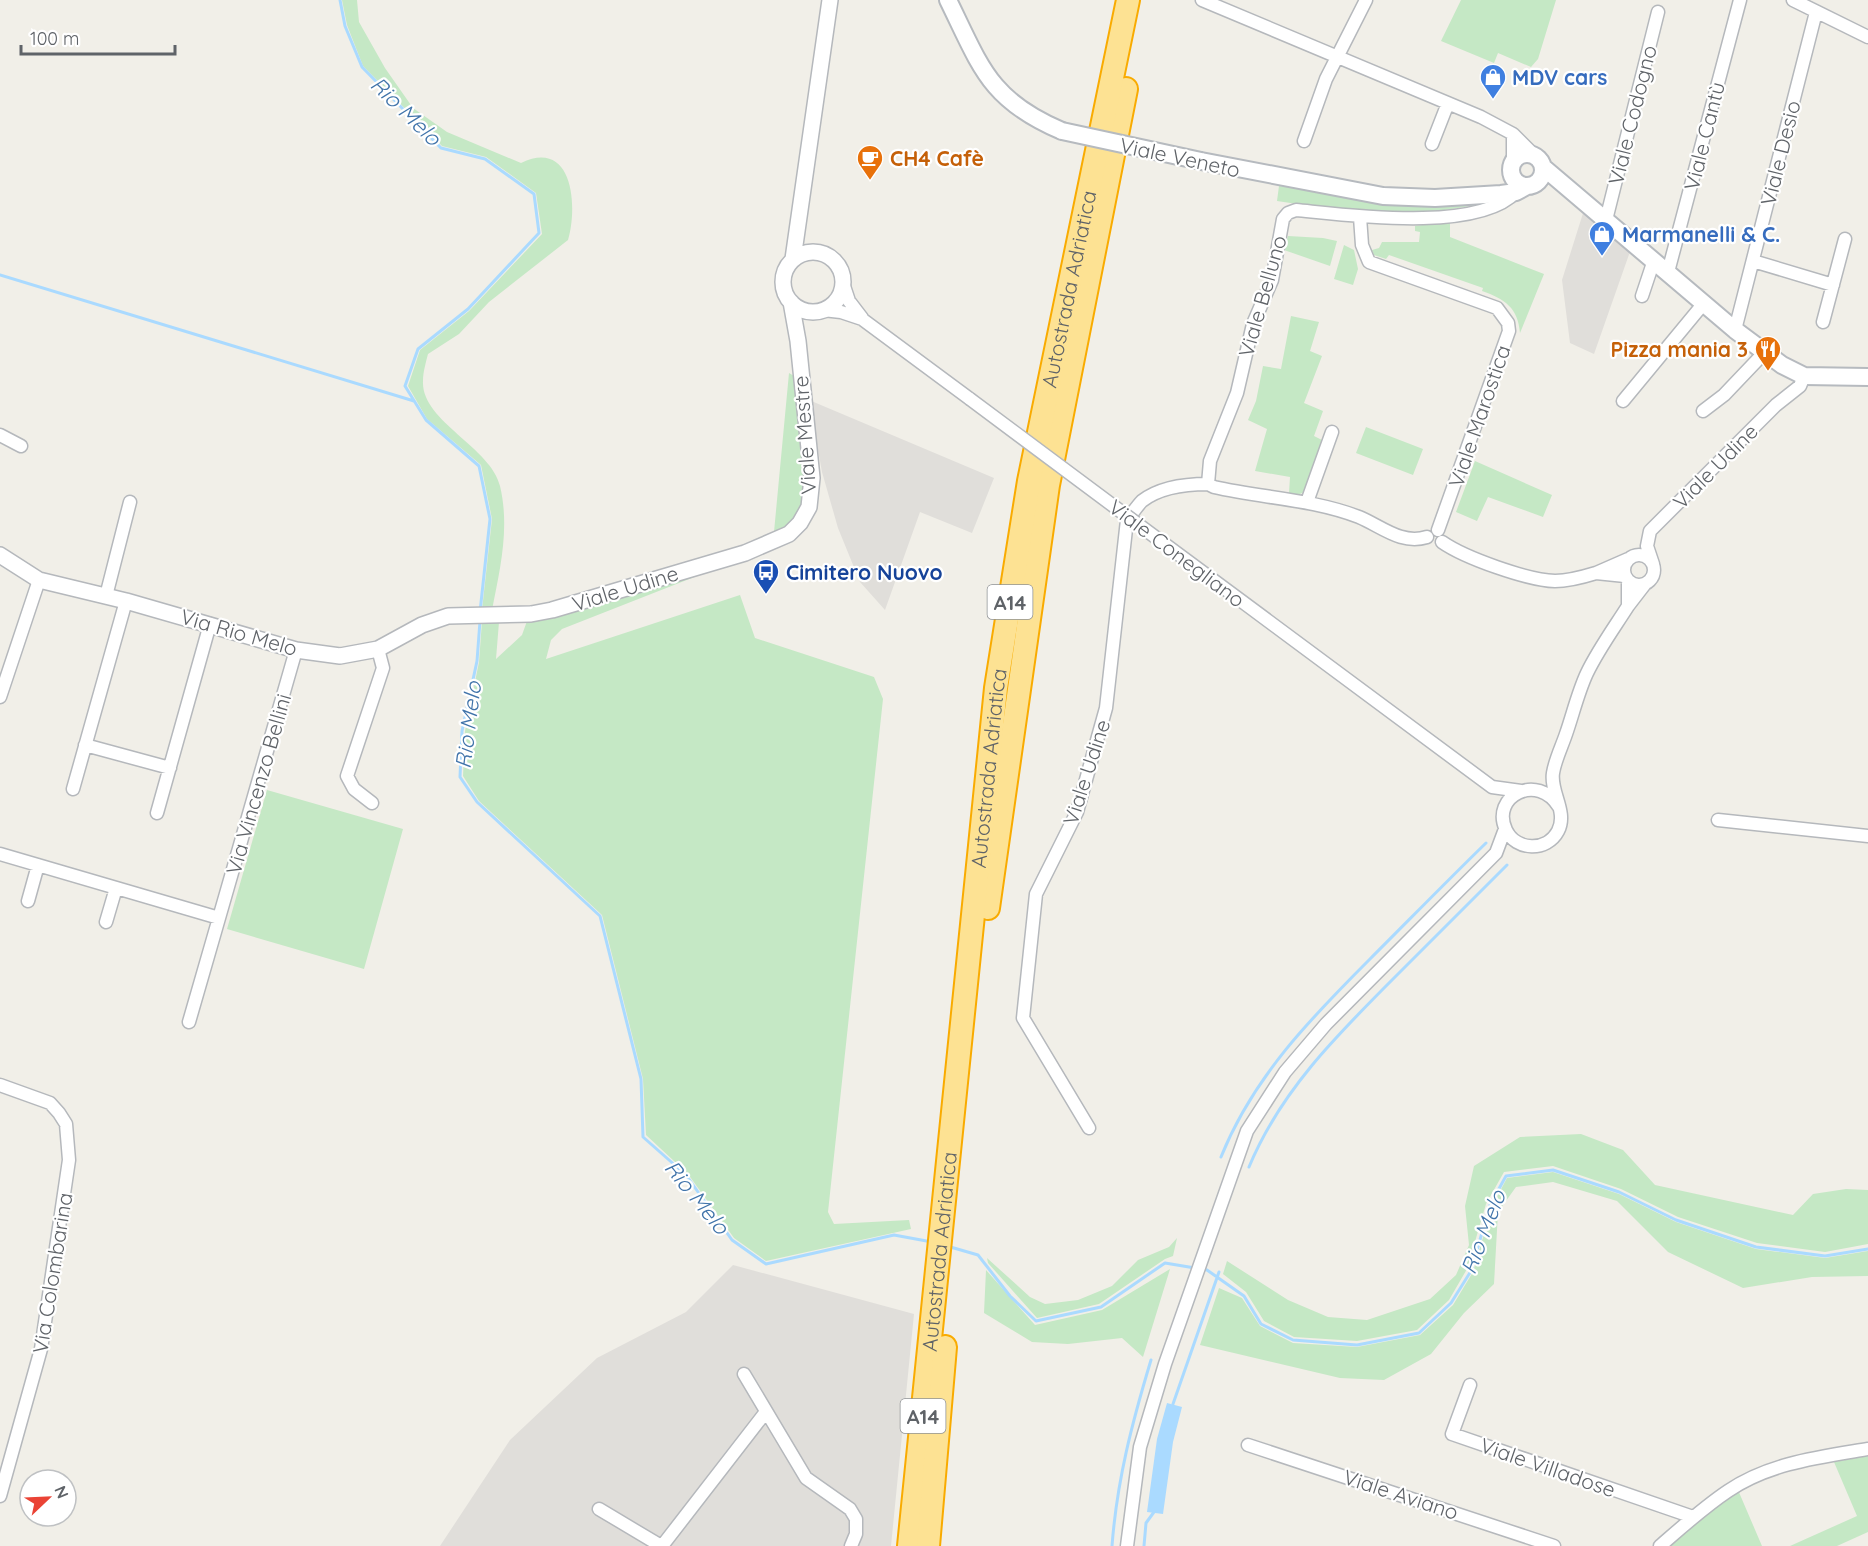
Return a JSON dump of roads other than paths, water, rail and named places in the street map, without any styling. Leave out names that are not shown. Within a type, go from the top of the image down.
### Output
[{"type":"highway","name":"Autostrada Adriatica","points":[[928,1546],[948,1315],[953,1204],[974,897],[996,688],[1029,481],[1128,0]]},
{"type":"highway","name":"Autostrada Adriatica","points":[[909,1546],[936,1285],[953,1204],[988,899],[1048,485],[1143,0]]},
{"type":"main road","name":"Viale Veneto","points":[[948,0],[991,82],[1018,110],[1062,131],[1201,161],[1383,196],[1435,198],[1477,194],[1513,184],[1550,186],[1579,196]]},
{"type":"main road","points":[[1526,154],[1539,162],[1541,178],[1513,184],[1526,154]]},
{"type":"main road","name":"Viale Veneto","points":[[1539,162],[1735,330],[1764,352],[1804,376]]},
{"type":"main road","points":[[1804,376],[1868,377]]},
{"type":"street","name":"Viale Mestre","points":[[767,545],[789,534],[800,523],[809,507],[812,478],[798,341],[791,302],[785,292],[783,280],[786,269],[793,259],[830,0]]},
{"type":"street","name":"Viale Veneto","points":[[1202,0],[1500,126],[1513,134],[1539,162]]},
{"type":"street","points":[[1304,141],[1336,58],[1366,0]]},
{"type":"street","name":"Viale Cantù","points":[[1668,272],[1740,0]]},
{"type":"street","points":[[1792,0],[1868,37]]},
{"type":"street","name":"Viale Codogno","points":[[1606,219],[1658,12]]},
{"type":"street","name":"Viale Desio","points":[[1735,330],[1816,12]]},
{"type":"street","points":[[1432,144],[1448,103]]},
{"type":"street","points":[[1513,134],[1513,184]]},
{"type":"street","name":"Viale Belluno","points":[[1208,484],[1210,461],[1237,393],[1253,324],[1272,280],[1283,219],[1288,213],[1296,210],[1360,217],[1418,218],[1476,212],[1513,184]]},
{"type":"street","points":[[799,217],[815,252]]},
{"type":"street","name":"Viale Marostica","points":[[1360,217],[1362,245],[1369,262],[1497,308],[1508,323],[1509,332],[1438,530]]},
{"type":"street","points":[[1823,322],[1845,238]]},
{"type":"street","points":[[793,259],[803,253],[826,254],[836,262],[842,272],[843,284],[837,300],[817,311],[798,341]]},
{"type":"street","points":[[1642,296],[1654,260]]},
{"type":"street","points":[[1753,261],[1833,285]]},
{"type":"street","name":"Viale Conegliano","points":[[843,284],[849,301],[862,319],[1492,787],[1526,790]]},
{"type":"street","points":[[791,302],[800,309],[817,311]]},
{"type":"street","points":[[1623,401],[1704,303]]},
{"type":"street","name":"Viale Conegliano","points":[[817,311],[841,312],[862,319]]},
{"type":"street","points":[[1703,411],[1724,395],[1764,352]]},
{"type":"street","name":"Viale Udine","points":[[1552,774],[1587,674],[1628,606],[1654,573],[1647,546],[1650,531],[1776,405],[1800,386],[1804,376]]},
{"type":"street","points":[[1307,502],[1332,432]]},
{"type":"street","points":[[0,435],[21,447]]},
{"type":"street","name":"Viale Udine","points":[[1089,1128],[1023,1018],[1032,914],[1036,894],[1077,812],[1105,714],[1127,520],[1142,501],[1154,495],[1191,484],[1208,484]]},
{"type":"street","points":[[1208,484],[1224,490],[1307,502],[1348,513],[1400,537],[1419,540],[1427,537],[1429,532],[1438,530],[1444,538],[1442,542]]},
{"type":"street","points":[[106,596],[130,502]]},
{"type":"street","points":[[1427,537],[1433,545],[1442,542]]},
{"type":"street","points":[[1442,542],[1455,551],[1537,578],[1555,581],[1596,573],[1642,555],[1653,564]]},
{"type":"street","name":"Viale Udine","points":[[475,614],[497,616],[552,610],[767,545]]},
{"type":"street","name":"Via Rio Melo","points":[[0,555],[39,580],[126,601],[296,650],[340,656],[359,655],[378,649],[422,626],[448,616],[475,614]]},
{"type":"street","points":[[1628,559],[1624,567],[1627,578],[1628,606]]},
{"type":"street","points":[[1596,573],[1627,578],[1636,585],[1645,584]]},
{"type":"street","points":[[0,697],[39,580]]},
{"type":"street","points":[[73,789],[126,601]]},
{"type":"street","points":[[157,813],[210,624]]},
{"type":"street","points":[[372,803],[354,789],[347,776],[383,668],[378,649]]},
{"type":"street","name":"Via Vincenzo Bellini","points":[[189,1022],[296,650]]},
{"type":"street","points":[[85,745],[170,768]]},
{"type":"street","points":[[1127,1546],[1140,1447],[1165,1364],[1247,1131],[1285,1072],[1326,1024],[1496,853],[1508,802],[1552,774],[1561,816],[1557,833],[1543,845],[1525,846],[1496,853]]},
{"type":"street","points":[[1492,787],[1504,824],[1517,842],[1525,846]]},
{"type":"street","points":[[1526,790],[1547,793],[1559,807]]},
{"type":"street","points":[[1718,820],[1868,836]]},
{"type":"street","points":[[0,854],[219,918]]},
{"type":"street","points":[[28,901],[38,865]]},
{"type":"street","points":[[106,922],[116,888]]},
{"type":"street","name":"Via Colombarina","points":[[0,1085],[50,1103],[66,1124],[69,1160],[41,1349],[0,1496]]},
{"type":"street","points":[[744,1374],[765,1413],[806,1478],[850,1509],[856,1519],[856,1534],[851,1546]]},
{"type":"street","name":"Viale Villadose","points":[[1470,1385],[1452,1434],[1693,1517]]},
{"type":"street","points":[[599,1509],[662,1546],[765,1413]]},
{"type":"street","name":"Viale Aviano","points":[[1248,1444],[1554,1546]]},
{"type":"street","points":[[1660,1546],[1728,1490],[1773,1468],[1803,1460],[1868,1449]]},
{"type":"water","points":[[1167,1403],[1182,1407],[1173,1442],[1163,1514],[1147,1512],[1157,1439]]},
{"type":"waterway","name":"Rio Melo","points":[[340,0],[345,26],[362,67],[441,148],[485,159],[534,194],[539,233],[468,309],[418,349],[405,386],[426,420],[479,466],[490,519],[480,612]]},
{"type":"waterway","points":[[0,275],[414,401]]},
{"type":"waterway","name":"Rio Melo","points":[[480,621],[477,661],[462,731],[460,777],[477,802],[600,916],[641,1079],[643,1137],[686,1175],[732,1240],[766,1264],[894,1235],[932,1242]]},
{"type":"waterway","points":[[1221,1157],[1249,1101],[1305,1026],[1486,843]]},
{"type":"waterway","points":[[1249,1167],[1277,1114],[1311,1066],[1372,1000],[1507,865]]},
{"type":"waterway","name":"Rio Melo","points":[[1202,1269],[1207,1270],[1244,1296],[1261,1324],[1293,1340],[1357,1345],[1419,1333],[1451,1303],[1471,1271],[1490,1205],[1506,1176],[1553,1170],[1619,1192],[1676,1220],[1756,1247],[1825,1256],[1868,1249]]},
{"type":"waterway","name":"Rio Melo","points":[[947,1246],[978,1255],[1010,1296],[1036,1321],[1101,1307],[1165,1263],[1195,1268]]},
{"type":"waterway","points":[[1173,1404],[1219,1272]]},
{"type":"waterway","points":[[1112,1546],[1126,1452],[1151,1360]]},
{"type":"waterway","points":[[1144,1546],[1146,1523],[1154,1512]]},
{"type":"place","name":"MDV cars","points":[[1493,100]]},
{"type":"place","name":"CH4 Cafè","points":[[870,181]]},
{"type":"place","name":"Marmanelli & C.","points":[[1602,257]]},
{"type":"place","name":"Pizza mania 3","points":[[1768,372]]},
{"type":"place","name":"Cimitero Nuovo","points":[[766,595]]}]
